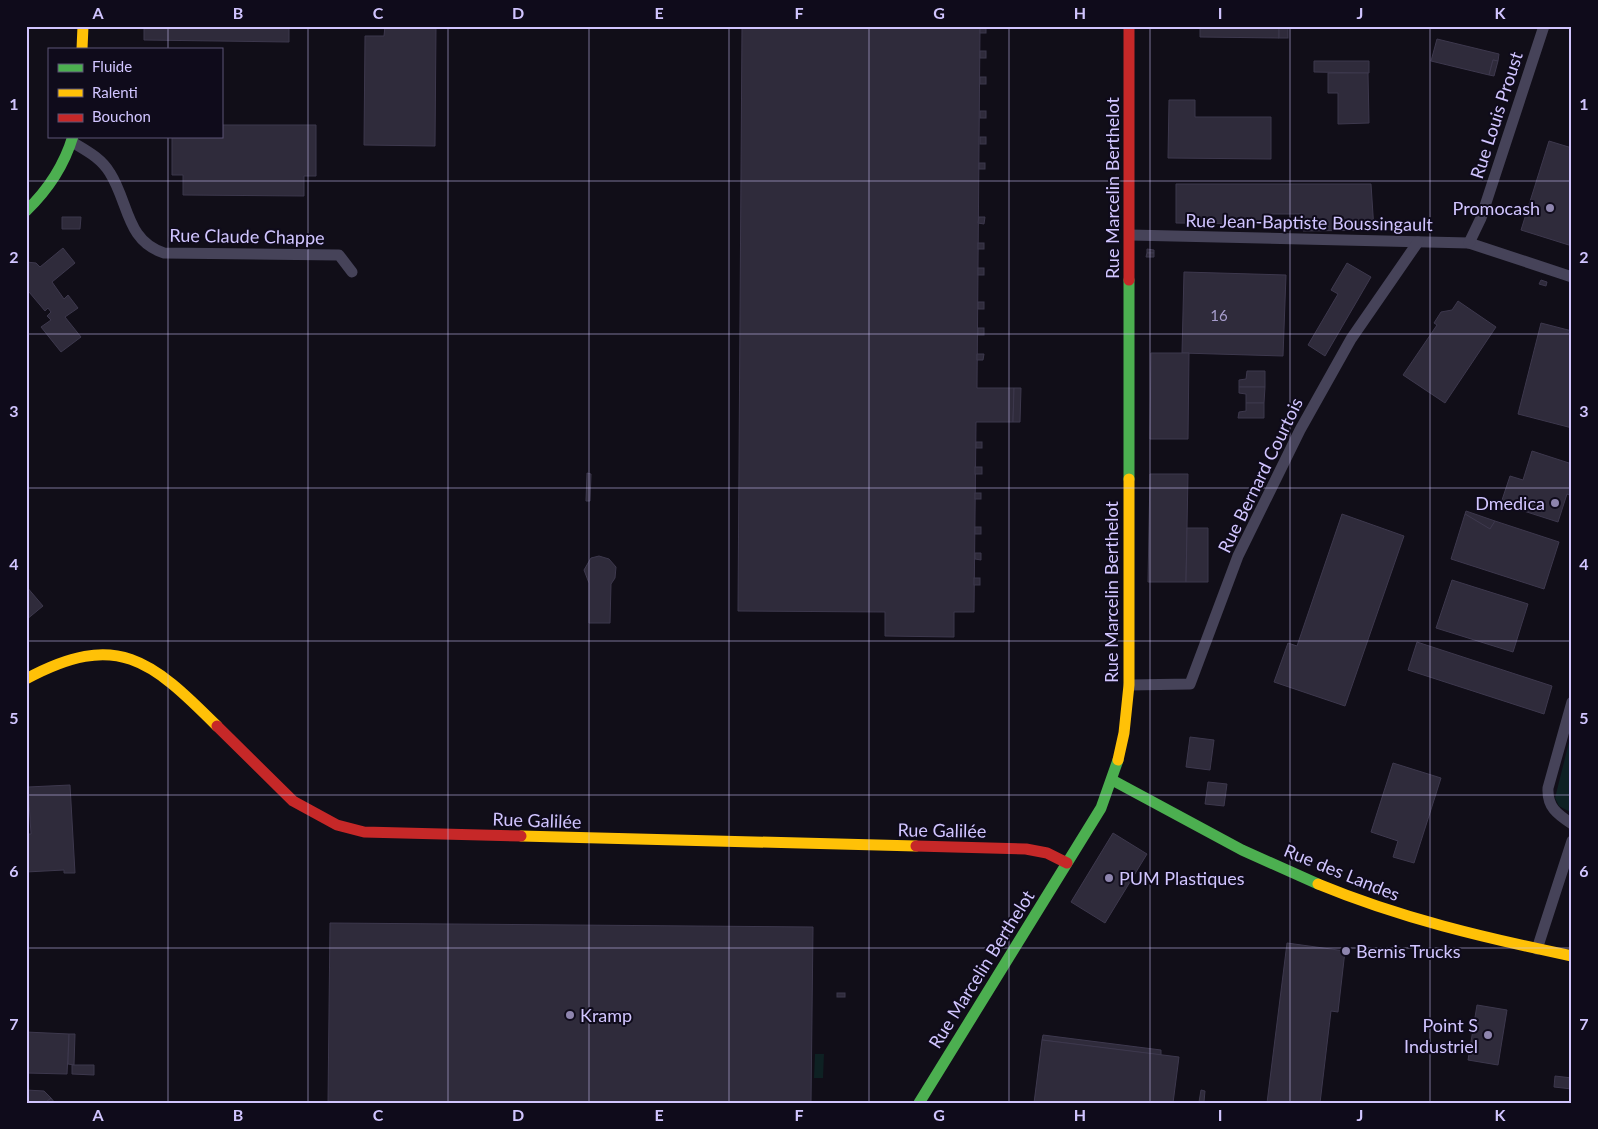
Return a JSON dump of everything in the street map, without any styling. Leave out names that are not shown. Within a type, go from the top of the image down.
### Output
[{"type":"street","points":[[82,48],[83,26]]},
{"type":"street","name":"Rue Marcelin Berthelot","points":[[919,1103],[1101,808],[1114,781],[1124,742],[1129,684],[1129,26]]},
{"type":"street","name":"Rue Louis Proust","points":[[1469,243],[1480,218],[1544,26]]},
{"type":"street","points":[[26,210],[52,181],[72,139]]},
{"type":"street","name":"Rue Claude Chappe","points":[[72,139],[99,158],[110,172],[118,186],[135,232],[142,242],[152,250],[164,253],[339,255],[352,272]]},
{"type":"street","name":"Rue Jean-Baptiste Boussingault","points":[[1130,235],[1469,243],[1572,277]]},
{"type":"street","name":"Rue Bernard Courtois","points":[[1129,684],[1190,684],[1238,556],[1300,430],[1351,339],[1418,242]]},
{"type":"street","name":"Rue Galilée","points":[[26,679],[48,666],[66,659],[98,653],[120,656],[140,662],[160,672],[176,685],[293,801],[337,825],[364,832],[1026,849],[1047,853],[1067,863]]},
{"type":"street","points":[[1572,702],[1548,788],[1548,800],[1552,808],[1572,824]]},
{"type":"street","name":"Rue des Landes","points":[[1114,781],[1216,837],[1345,895],[1453,930],[1572,956]]},
{"type":"street","points":[[1537,949],[1572,841]]},
{"type":"shaded area","points":[[1572,730],[1572,813],[1559,806],[1555,798]]},
{"type":"shaded area","points":[[815,1054],[824,1054],[823,1078],[814,1078]]},
{"type":"building","points":[[144,26],[289,26],[289,42],[144,40]]},
{"type":"building","points":[[385,26],[436,26],[435,146],[364,145],[365,36],[384,36]]},
{"type":"building","points":[[742,26],[980,26],[977,388],[1014,388],[1013,422],[976,422],[974,612],[954,612],[954,637],[885,636],[885,612],[738,611]]},
{"type":"building","points":[[980,26],[986,26],[986,33],[980,33]]},
{"type":"building","points":[[1200,26],[1279,26],[1279,38],[1200,37]]},
{"type":"building","points":[[1279,26],[1288,26],[1288,38],[1279,38]]},
{"type":"building","points":[[1437,39],[1499,54],[1498,61],[1493,60],[1489,75],[1431,61]]},
{"type":"building","points":[[980,51],[986,51],[986,58],[980,58]]},
{"type":"building","points":[[1493,60],[1498,61],[1494,76],[1489,75]]},
{"type":"building","points":[[1314,61],[1369,61],[1369,73],[1314,72]]},
{"type":"building","points":[[1328,73],[1368,73],[1369,123],[1338,124],[1338,93],[1328,93]]},
{"type":"building","points":[[980,77],[986,77],[986,84],[980,84]]},
{"type":"building","points":[[1169,100],[1195,100],[1195,117],[1271,117],[1271,159],[1168,158]]},
{"type":"building","points":[[980,111],[986,111],[986,118],[980,118]]},
{"type":"building","points":[[222,125],[316,125],[316,176],[304,176],[304,196],[183,195],[183,175],[172,175],[172,138],[222,138]]},
{"type":"building","points":[[980,137],[986,137],[986,144],[980,144]]},
{"type":"building","name":"Promocash","points":[[1549,141],[1572,148],[1572,246],[1521,230]]},
{"type":"building","points":[[979,163],[985,163],[985,169],[979,169]]},
{"type":"building","points":[[1176,184],[1371,184],[1374,230],[1303,231],[1303,214],[1269,214],[1269,224],[1176,223]]},
{"type":"building","points":[[62,217],[81,217],[80,229],[62,229]]},
{"type":"building","points":[[979,217],[985,217],[984,224],[978,223]]},
{"type":"building","points":[[978,243],[984,243],[984,249],[978,249]]},
{"type":"building","points":[[63,248],[75,263],[52,282],[64,299],[68,295],[78,308],[65,317],[81,337],[61,352],[41,327],[51,320],[47,316],[51,312],[48,308],[45,311],[29,292],[26,295],[26,262],[36,263],[40,267]]},
{"type":"building","points":[[1147,249],[1154,250],[1154,253],[1147,253]]},
{"type":"building","points":[[1147,253],[1154,253],[1154,257],[1146,257]]},
{"type":"building","points":[[1347,263],[1371,277],[1325,356],[1308,345],[1338,294],[1331,290]]},
{"type":"building","points":[[978,268],[984,268],[984,275],[978,275]]},
{"type":"building","points":[[1184,272],[1286,275],[1283,356],[1182,353]]},
{"type":"building","points":[[1541,280],[1547,282],[1546,286],[1539,284]]},
{"type":"building","points":[[1458,301],[1496,327],[1445,403],[1403,375],[1437,325],[1434,323],[1441,312],[1452,310]]},
{"type":"building","points":[[978,302],[984,302],[984,309],[978,309]]},
{"type":"building","points":[[1541,323],[1572,331],[1572,428],[1518,414]]},
{"type":"building","points":[[978,328],[984,328],[984,335],[978,335]]},
{"type":"building","points":[[1151,353],[1189,353],[1188,439],[1150,439]]},
{"type":"building","points":[[977,354],[984,354],[983,360],[977,360]]},
{"type":"building","points":[[1247,371],[1265,371],[1265,387],[1239,387],[1239,380],[1246,379]]},
{"type":"building","points":[[1239,387],[1265,387],[1264,403],[1246,403],[1246,394],[1239,393]]},
{"type":"building","points":[[1014,388],[1021,388],[1020,422],[1013,422]]},
{"type":"building","points":[[1246,403],[1264,403],[1264,418],[1238,418],[1239,412],[1246,411]]},
{"type":"building","points":[[976,442],[982,442],[982,448],[976,448]]},
{"type":"building","points":[[1532,451],[1572,464],[1572,496],[1567,494],[1558,522],[1505,505],[1506,503],[1502,500],[1510,476],[1523,480]]},
{"type":"building","points":[[975,467],[982,467],[982,474],[975,474]]},
{"type":"building","points":[[587,473],[591,474],[590,501],[586,501]]},
{"type":"building","points":[[1150,474],[1188,474],[1186,582],[1148,582]]},
{"type":"building","points":[[975,493],[981,493],[981,499],[975,499]]},
{"type":"building","points":[[1466,511],[1495,521],[1490,529],[1465,514]]},
{"type":"building","points":[[1342,514],[1404,536],[1345,706],[1274,682],[1288,643],[1297,646]]},
{"type":"building","points":[[1465,514],[1490,529],[1495,521],[1559,542],[1544,589],[1451,559]]},
{"type":"building","points":[[975,527],[981,527],[981,534],[975,534]]},
{"type":"building","points":[[1187,528],[1208,528],[1208,582],[1186,582]]},
{"type":"building","points":[[975,553],[981,553],[981,560],[975,559]]},
{"type":"building","points":[[599,556],[609,559],[616,567],[615,578],[611,584],[610,623],[589,623],[589,583],[584,570],[591,558]]},
{"type":"building","points":[[974,578],[980,578],[980,585],[974,585]]},
{"type":"building","points":[[1452,580],[1528,604],[1513,652],[1436,628]]},
{"type":"building","points":[[26,586],[43,606],[26,620]]},
{"type":"building","points":[[1417,642],[1552,686],[1544,714],[1408,670]]},
{"type":"building","points":[[1190,737],[1214,740],[1210,770],[1186,767]]},
{"type":"building","points":[[1393,763],[1441,778],[1414,863],[1393,857],[1398,841],[1371,832]]},
{"type":"building","points":[[1208,782],[1227,784],[1224,806],[1205,804]]},
{"type":"building","points":[[70,785],[75,873],[64,873],[64,870],[26,872],[26,834],[31,834],[28,787]]},
{"type":"building","name":"PUM Plastiques","points":[[1113,833],[1147,854],[1105,923],[1071,902]]},
{"type":"building","name":"Kramp","points":[[330,923],[813,927],[811,1103],[328,1103]]},
{"type":"building","points":[[1287,943],[1345,951],[1338,1012],[1331,1011],[1320,1103],[1267,1103]]},
{"type":"building","points":[[837,993],[845,993],[845,997],[837,997]]},
{"type":"building","name":"Point S Industriel","points":[[1477,1005],[1507,1010],[1498,1065],[1468,1060]]},
{"type":"building","points":[[26,1032],[69,1034],[67,1074],[26,1073]]},
{"type":"building","points":[[69,1034],[75,1034],[74,1065],[68,1064]]},
{"type":"building","points":[[1043,1035],[1161,1050],[1161,1055],[1042,1040]]},
{"type":"building","points":[[1042,1040],[1179,1057],[1173,1103],[1034,1103]]},
{"type":"building","points":[[72,1065],[94,1065],[94,1075],[72,1074]]},
{"type":"building","points":[[1555,1076],[1572,1078],[1572,1089],[1554,1087]]},
{"type":"building","points":[[26,1090],[44,1091],[51,1098],[46,1102],[26,1102]]},
{"type":"building","points":[[1201,1090],[1205,1091],[1204,1102],[1199,1102]]},
{"type":"building","points":[[51,1098],[55,1103],[33,1103],[46,1102]]},
{"type":"traffic: fast","points":[[26,211],[54,177],[72,138]]},
{"type":"traffic: fast","points":[[1129,280],[1129,479]]},
{"type":"traffic: fast","points":[[919,1103],[1101,808],[1118,760]]},
{"type":"traffic: fast","points":[[1114,781],[1242,850],[1318,884]]},
{"type":"traffic: slow","points":[[82,48],[83,26]]},
{"type":"traffic: slow","points":[[1118,760],[1124,733],[1129,685],[1129,479]]},
{"type":"traffic: slow","points":[[26,679],[58,664],[85,656],[109,655],[131,659],[152,669],[172,684],[217,726]]},
{"type":"traffic: slow","points":[[521,836],[916,846]]},
{"type":"traffic: slow","points":[[1318,884],[1411,917],[1507,942],[1572,956]]},
{"type":"traffic: jam","points":[[1129,26],[1129,280]]},
{"type":"traffic: jam","points":[[217,726],[293,801],[337,825],[364,832],[521,836]]},
{"type":"traffic: jam","points":[[916,846],[1026,849],[1047,853],[1067,863]]},
{"type":"place","name":"Promocash","points":[[1550,208]]},
{"type":"place","name":"Dmedica","points":[[1555,503]]},
{"type":"place","name":"PUM Plastiques","points":[[1109,878]]},
{"type":"place","name":"Bernis Trucks","points":[[1346,951]]},
{"type":"place","name":"Kramp","points":[[570,1015]]},
{"type":"place","name":"Point S Industriel","points":[[1488,1035]]}]
